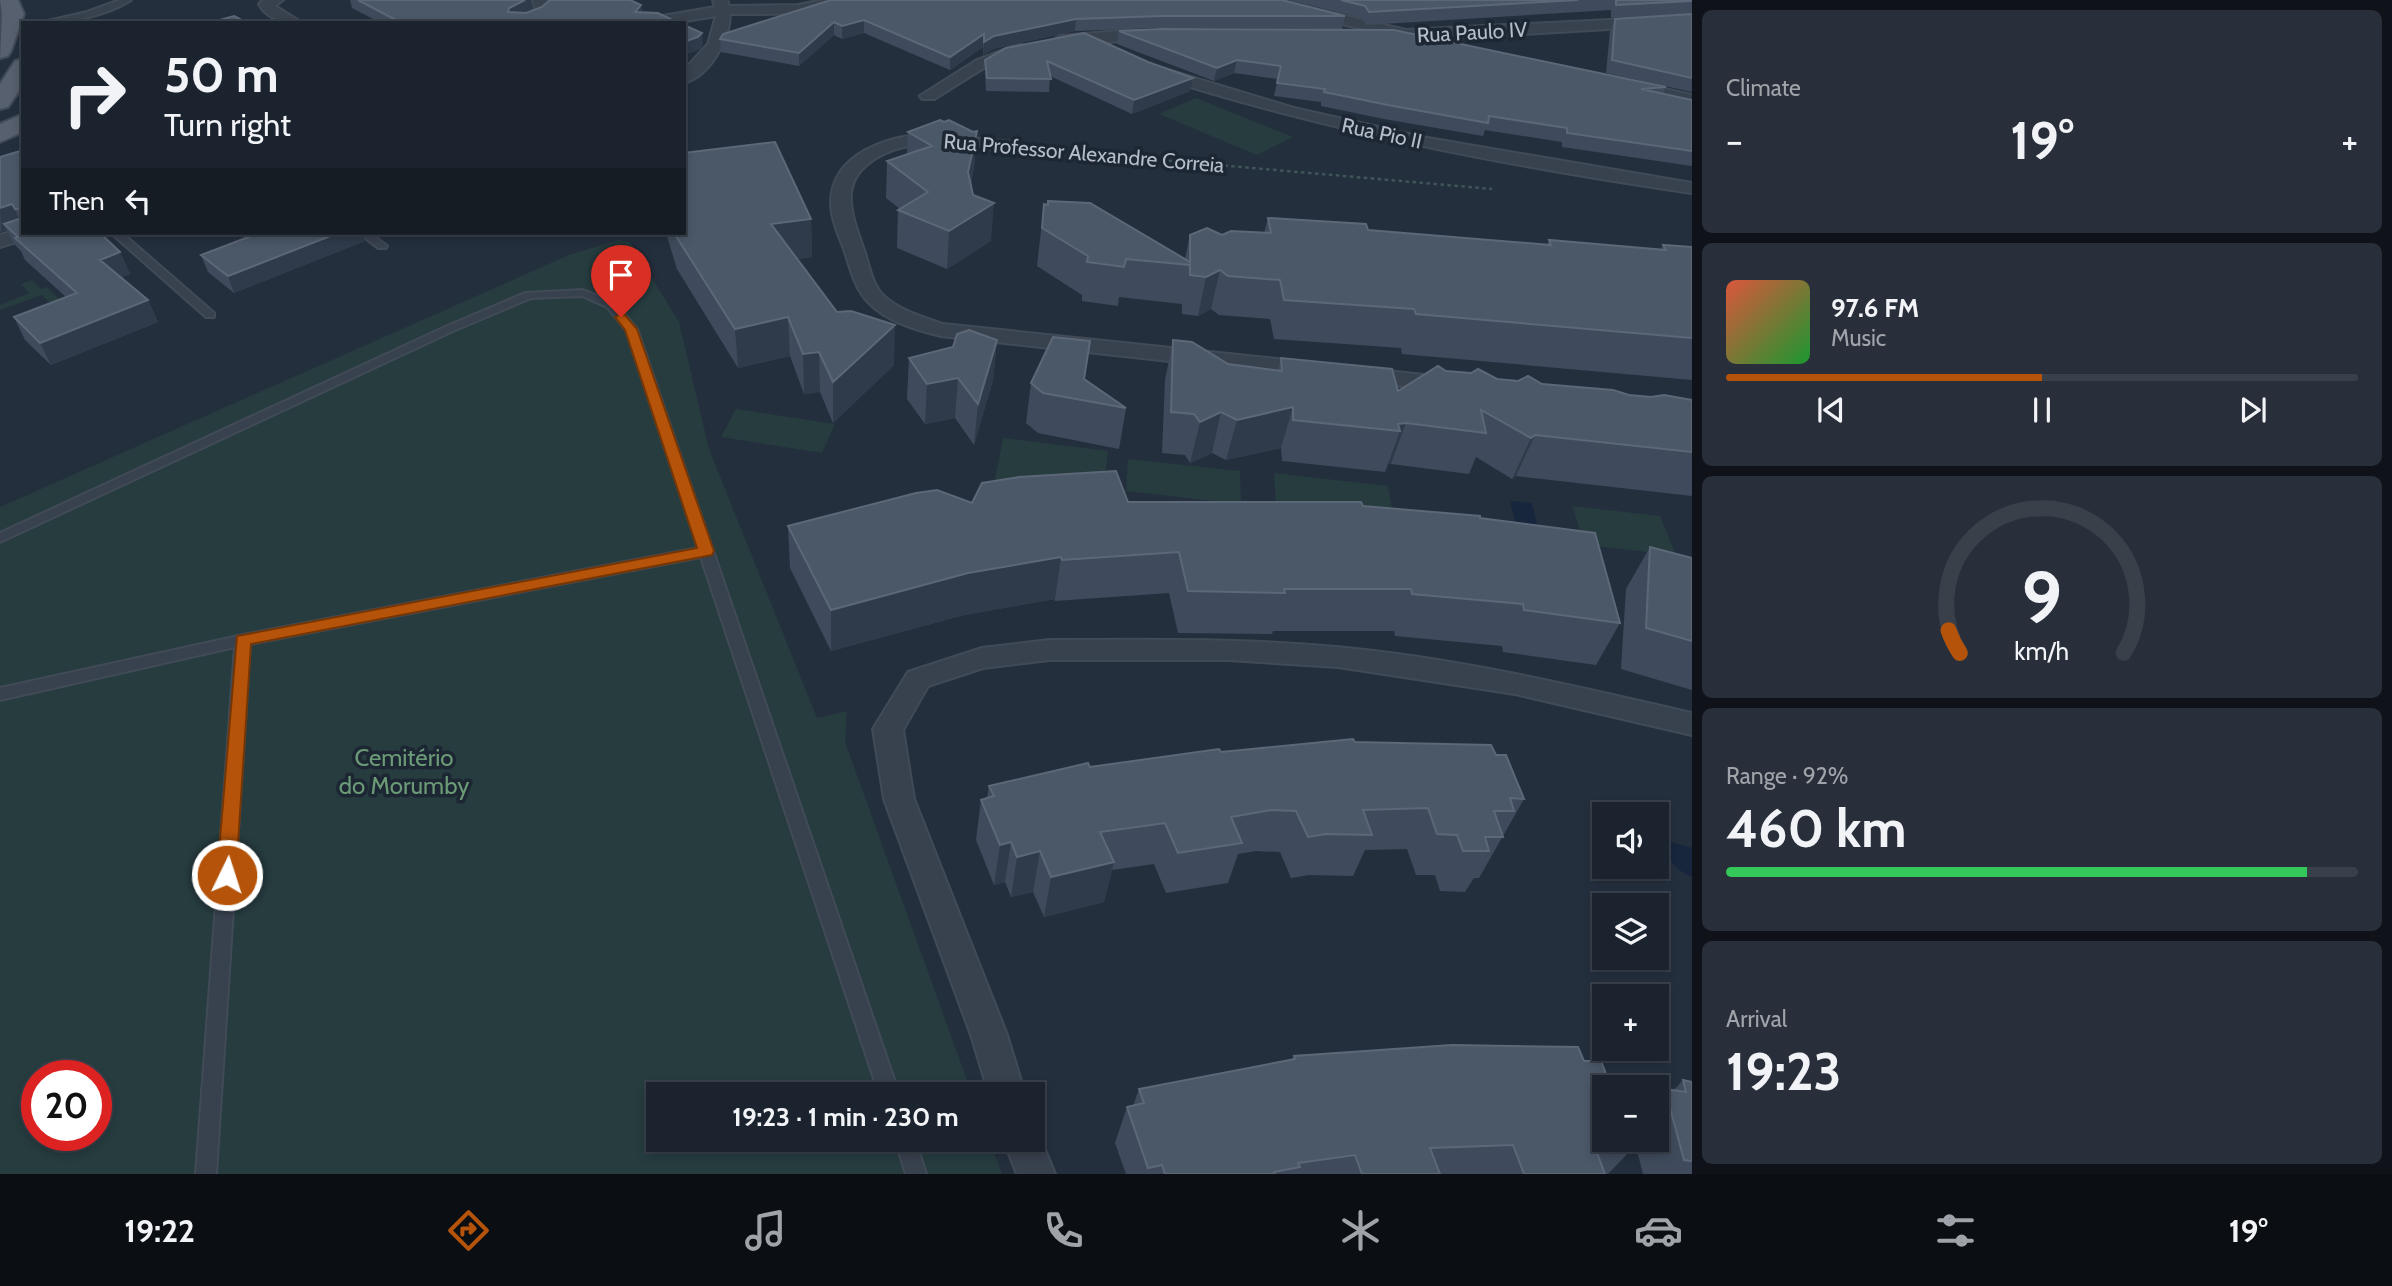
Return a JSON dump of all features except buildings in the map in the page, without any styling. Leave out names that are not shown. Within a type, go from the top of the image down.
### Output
[{"type":"main road","points":[[0,51],[13,14],[8,0]]},
{"type":"main road","points":[[33,0],[36,21]]},
{"type":"main road","points":[[0,102],[17,69]]},
{"type":"main road","points":[[0,135],[21,122]]},
{"type":"street","points":[[524,21],[541,14],[544,10],[540,0]]},
{"type":"street","points":[[654,21],[721,5],[798,9],[845,0]]},
{"type":"street","points":[[1258,0],[1475,50]]},
{"type":"street","points":[[273,1],[266,5],[267,7],[292,21]]},
{"type":"street","points":[[686,76],[706,58],[720,39],[721,5]]},
{"type":"street","name":"Rua Paulo IV","points":[[1329,34],[1410,36],[1692,20]]},
{"type":"street","points":[[928,96],[999,55],[1084,38],[1172,35]]},
{"type":"street","points":[[1084,38],[1112,51]]},
{"type":"street","name":"Rua Pio II","points":[[1143,65],[1262,106],[1321,121],[1496,156],[1692,188]]},
{"type":"street","points":[[1615,82],[1692,100]]},
{"type":"street","name":"Rua Professor Alexandre Correia","points":[[1013,147],[920,139],[881,149],[860,162],[849,175],[839,202],[868,290],[882,304],[921,324],[941,330],[1472,387]]},
{"type":"street","points":[[0,241],[21,234]]},
{"type":"street","points":[[1003,1082],[989,1035],[899,799],[888,729],[918,679],[982,658],[1049,650],[1229,650],[1338,657],[1515,683],[1692,724]]},
{"type":"street","points":[[1027,1152],[1036,1174]]},
{"type":"lane","points":[[52,21],[89,13],[127,0]]},
{"type":"lane","points":[[118,235],[210,315]]},
{"type":"lane","points":[[367,235],[382,246]]},
{"type":"lane","points":[[0,538],[449,329],[529,295],[583,293],[611,305],[631,329],[885,1082]]},
{"type":"lane","points":[[0,694],[243,640],[706,551]]},
{"type":"lane","points":[[206,1174],[243,640]]},
{"type":"lane","points":[[909,1152],[916,1174]]},
{"type":"path","name":"Rua Professor Alexandre Correia","points":[[1013,147],[1492,189]]},
{"type":"green space","points":[[1196,98],[1293,137],[1257,155],[1159,114]]},
{"type":"green space","name":"Cemitério do Morumby","points":[[618,240],[630,242],[679,322],[709,449],[817,718],[847,711],[845,742],[968,1082],[646,1082],[646,1152],[994,1152],[1002,1174],[0,1174],[0,507],[569,255]]},
{"type":"green space","points":[[32,280],[41,289],[47,287],[63,303],[54,307],[42,295],[0,310],[0,305],[29,293],[21,284]]},
{"type":"green space","points":[[736,409],[835,424],[822,453],[721,437]]},
{"type":"green space","points":[[1003,438],[1108,451],[1103,493],[995,479]]},
{"type":"green space","points":[[1128,459],[1240,471],[1241,504],[1126,491]]},
{"type":"green space","points":[[1274,473],[1388,486],[1394,520],[1276,506]]},
{"type":"green space","points":[[1572,506],[1660,516],[1676,555],[1585,545]]},
{"type":"water","points":[[1510,501],[1532,503],[1538,528],[1516,525]]},
{"type":"water","points":[[1669,841],[1692,848],[1692,877],[1672,863],[1669,857]]},
{"type":"route","points":[[227,875],[243,640],[706,551],[631,329],[621,317]]}]
